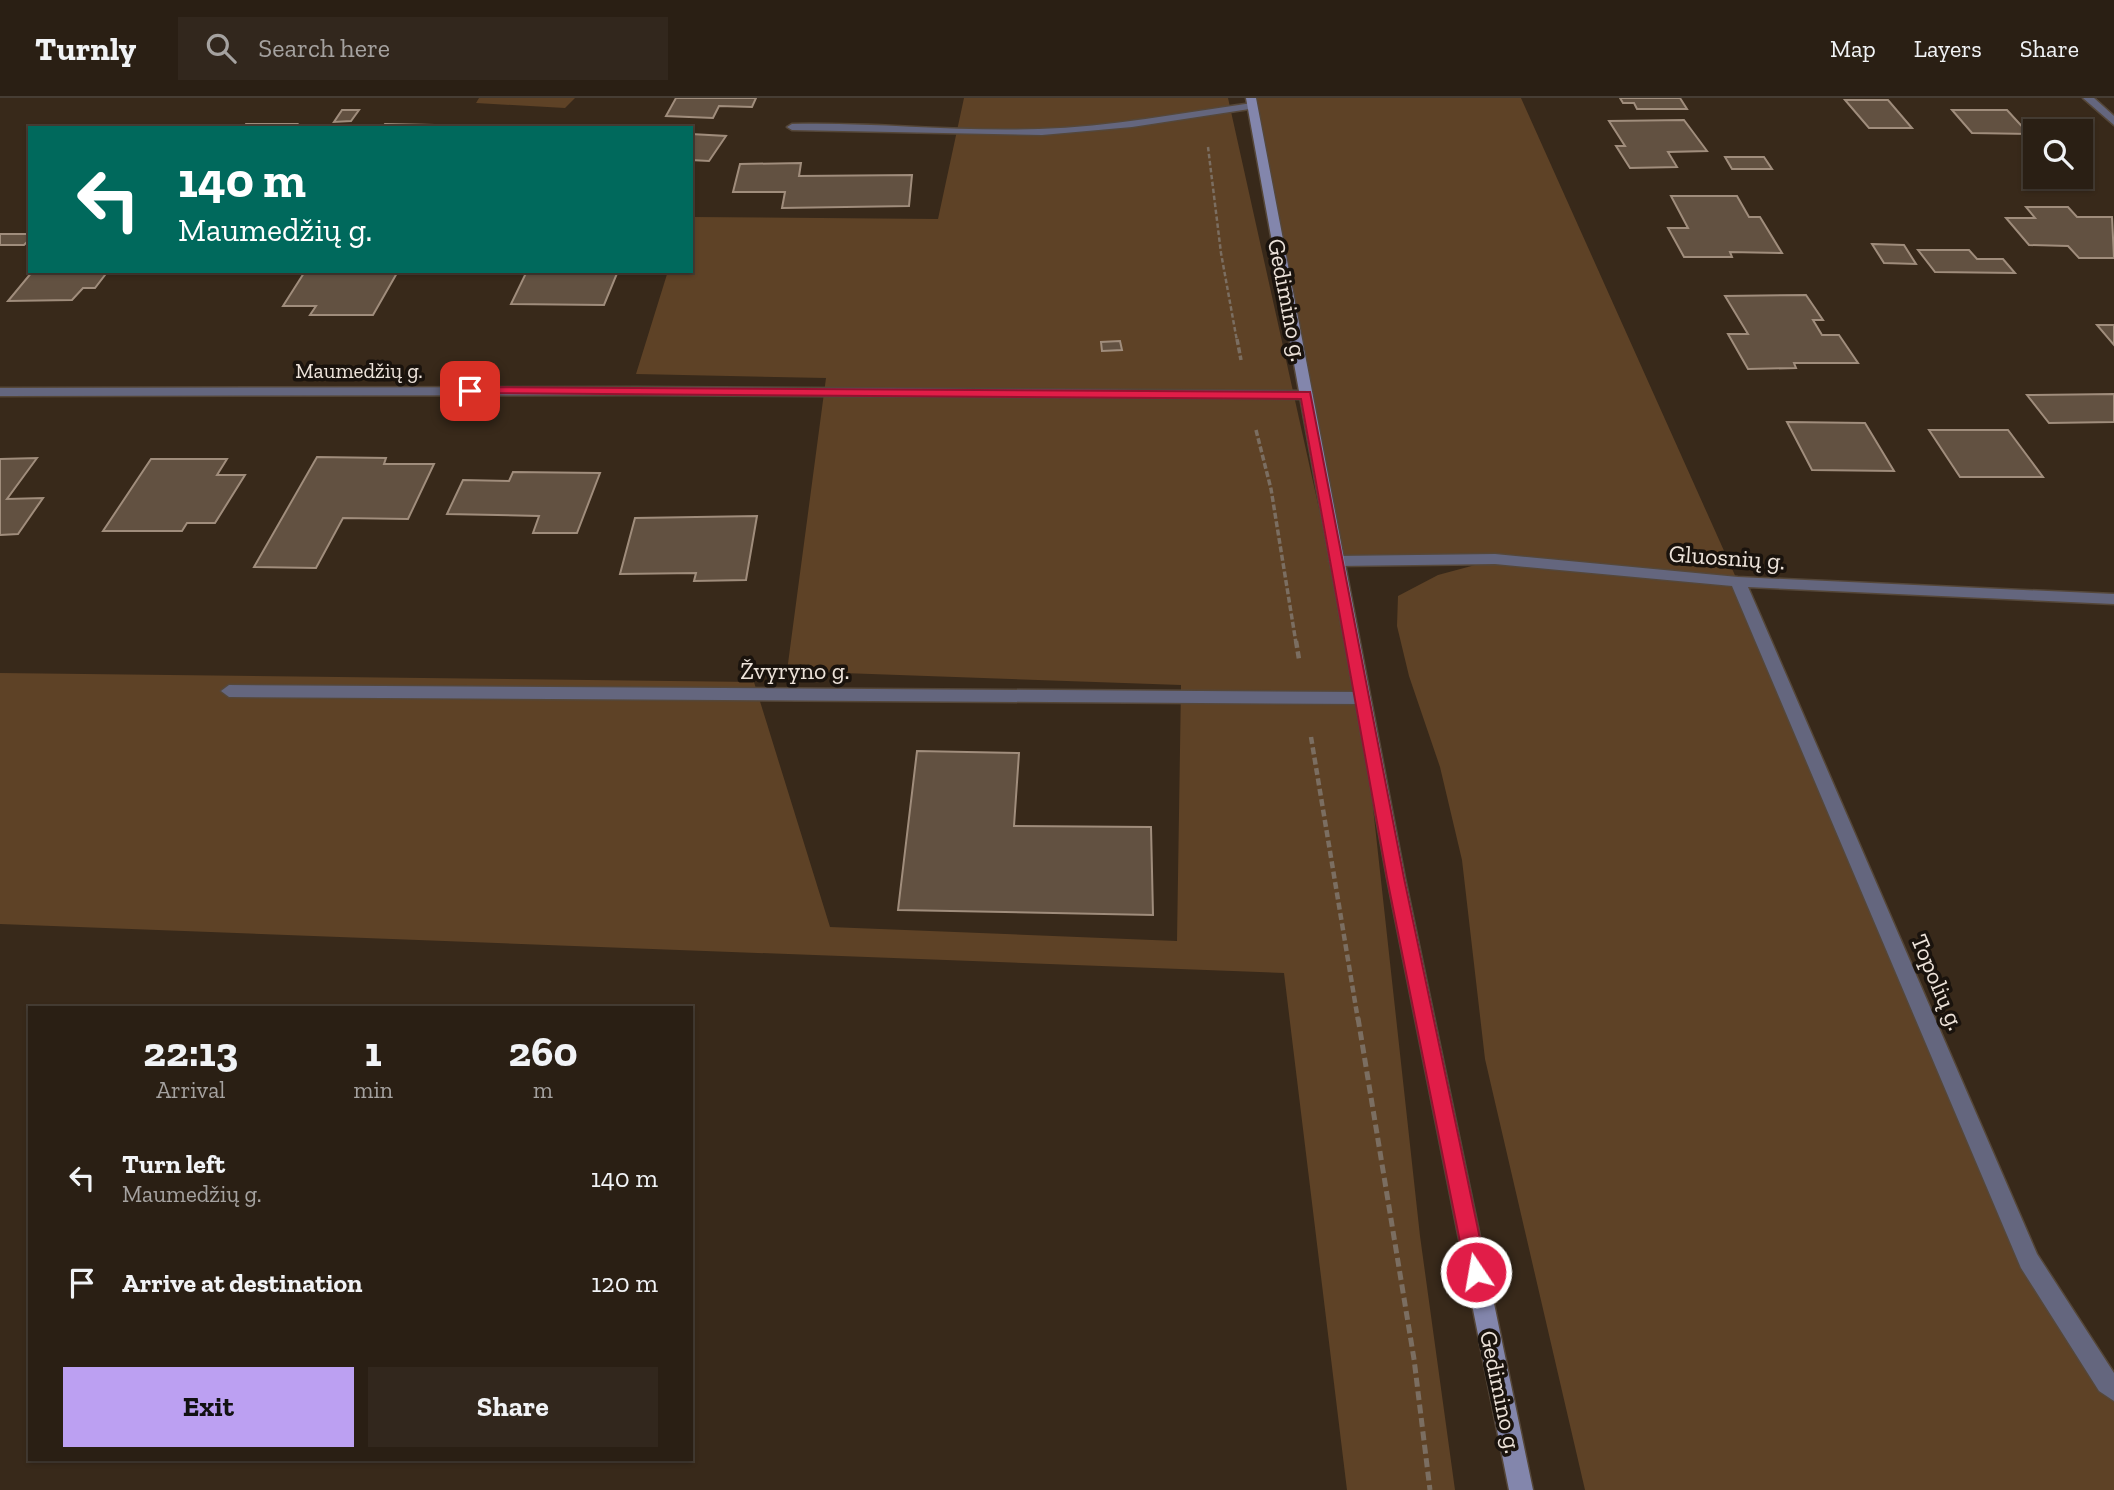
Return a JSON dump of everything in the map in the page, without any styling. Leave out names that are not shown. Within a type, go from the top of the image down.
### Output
[{"type":"main road","name":"Gedimino g.","points":[[1251,102],[1361,698],[1521,1490]]},
{"type":"street","points":[[2088,98],[2114,122]]},
{"type":"street","points":[[792,127],[849,125],[1013,133],[1080,129],[1204,112],[1251,102]]},
{"type":"street","name":"Maumedžių g.","points":[[0,392],[661,391],[1306,395]]},
{"type":"street","name":"Gluosnių g.","points":[[1337,561],[1494,559],[1738,582],[2114,599]]},
{"type":"street","name":"Topolių g.","points":[[1738,582],[2029,1261],[2107,1383],[2114,1389]]},
{"type":"street","name":"Žvyryno g.","points":[[229,691],[1361,698]]},
{"type":"path","points":[[1204,112],[1221,253],[1248,395],[1271,489],[1414,1359],[1430,1490]]},
{"type":"shaded area","points":[[479,98],[575,98],[565,108],[476,103]]},
{"type":"shaded area","points":[[964,98],[1228,98],[1361,698],[1420,1236],[1455,1490],[1347,1490],[1284,973],[0,924],[0,673],[754,682],[830,927],[1177,941],[1181,685],[787,671],[826,378],[636,374],[667,273],[693,273],[693,217],[938,219]]},
{"type":"shaded area","points":[[1251,98],[1521,98],[1738,582],[2029,1261],[2114,1389],[2114,1490],[1585,1490],[1485,1059],[1462,860],[1440,767],[1409,676],[1397,626],[1398,596],[1438,575],[1490,561],[1337,561]]},
{"type":"building","points":[[676,98],[756,98],[752,107],[719,106],[713,118],[666,116]]},
{"type":"building","points":[[1620,98],[1680,98],[1687,109],[1637,109],[1634,103],[1623,103]]},
{"type":"building","points":[[1845,100],[1888,100],[1912,128],[1869,128]]},
{"type":"building","points":[[342,110],[359,110],[351,121],[334,122]]},
{"type":"building","points":[[1952,110],[2007,110],[2023,127],[2023,134],[1972,133]]},
{"type":"building","points":[[1684,120],[1707,151],[1668,152],[1677,167],[1630,168],[1616,146],[1625,146],[1609,121]]},
{"type":"building","points":[[246,124],[297,124],[296,126],[245,126]]},
{"type":"building","points":[[385,124],[433,125],[432,126],[384,126]]},
{"type":"building","points":[[693,134],[726,136],[709,161],[693,160]]},
{"type":"building","points":[[1725,157],[1764,157],[1772,169],[1732,169]]},
{"type":"building","points":[[801,163],[799,176],[912,175],[909,206],[782,208],[785,192],[733,192],[740,164]]},
{"type":"building","points":[[1671,196],[1737,196],[1749,217],[1760,217],[1782,253],[1730,252],[1732,257],[1684,257],[1668,228],[1688,228]]},
{"type":"building","points":[[2026,207],[2068,207],[2077,217],[2112,217],[2114,258],[2079,258],[2068,246],[2029,245],[2006,218],[2035,218]]},
{"type":"building","points":[[0,234],[28,234],[28,241],[24,245],[0,245]]},
{"type":"building","points":[[1872,244],[1904,245],[1916,264],[1884,263]]},
{"type":"building","points":[[1918,250],[1969,250],[1977,259],[2003,259],[2015,273],[1935,272]]},
{"type":"building","points":[[31,273],[106,273],[95,288],[83,288],[72,300],[8,301]]},
{"type":"building","points":[[304,273],[397,273],[373,315],[310,315],[316,306],[283,306]]},
{"type":"building","points":[[526,273],[617,273],[604,305],[511,304]]},
{"type":"building","points":[[1806,295],[1823,320],[1813,320],[1822,335],[1839,335],[1858,363],[1794,363],[1796,368],[1748,369],[1728,334],[1748,334],[1725,296]]},
{"type":"building","points":[[2097,325],[2114,325],[2114,345]]},
{"type":"building","points":[[1120,341],[1122,350],[1102,351],[1101,342]]},
{"type":"building","points":[[2114,394],[2114,422],[2049,423],[2027,395]]},
{"type":"building","points":[[1787,422],[1865,423],[1894,471],[1812,470]]},
{"type":"building","points":[[1929,430],[2008,430],[2043,477],[1960,477]]},
{"type":"building","points":[[317,457],[386,458],[384,464],[434,464],[408,519],[343,518],[316,568],[254,567]]},
{"type":"building","points":[[37,458],[7,499],[43,498],[18,534],[0,535],[0,459]]},
{"type":"building","points":[[151,459],[227,459],[217,475],[245,475],[215,523],[187,523],[182,531],[103,531]]},
{"type":"building","points":[[513,472],[600,473],[577,533],[533,533],[539,516],[447,514],[463,480],[509,481]]},
{"type":"building","points":[[757,516],[746,580],[694,581],[696,573],[620,574],[635,518]]},
{"type":"building","points":[[917,751],[1019,753],[1014,826],[1151,827],[1153,915],[898,910]]},
{"type":"route","points":[[470,391],[1306,395],[1361,698],[1476,1272]]}]
